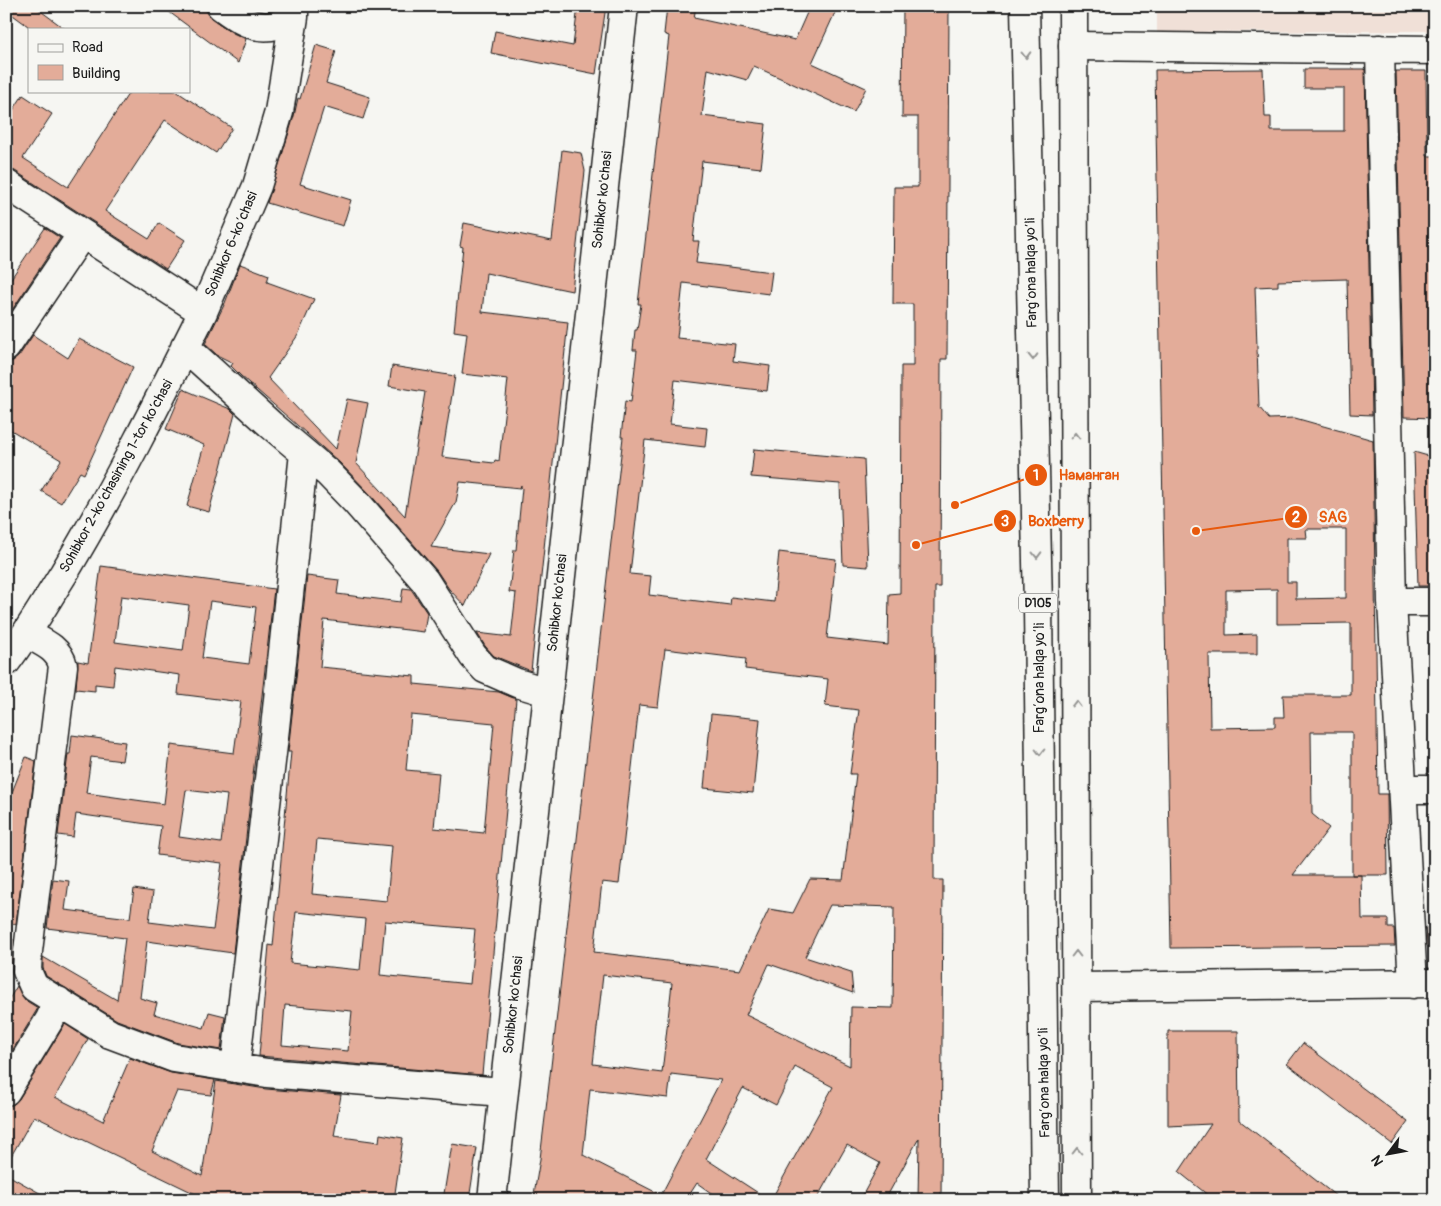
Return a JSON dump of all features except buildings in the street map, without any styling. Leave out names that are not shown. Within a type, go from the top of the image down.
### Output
[{"type":"main road","points":[[221,6],[256,27],[275,25],[294,11]]},
{"type":"main road","name":"Sohibkor ko'chasi","points":[[492,1200],[624,6]]},
{"type":"main road","name":"Farg‘ona halqa yo‘li","points":[[1025,6],[1038,606],[1045,1200]]},
{"type":"main road","name":"D105","points":[[1073,6],[1077,1200]]},
{"type":"main road","name":"Sohibkor 6-koʼchasi","points":[[6,184],[203,312],[256,186],[271,140],[279,112],[294,11]]},
{"type":"main road","points":[[1073,46],[1435,50]]},
{"type":"main road","points":[[1077,987],[1424,984],[1402,789],[1392,602],[1380,49]]},
{"type":"main road","points":[[6,347],[82,234]]},
{"type":"main road","name":"Sohibkor 2-ko‘chasining 1-tor ko‘chasi","points":[[6,662],[27,634],[94,522],[131,454],[203,312]]},
{"type":"main road","points":[[185,347],[328,473],[356,502],[425,581],[473,656],[485,669],[547,692]]},
{"type":"main road","points":[[235,1068],[275,728],[304,453]]},
{"type":"main road","points":[[1392,602],[1435,602]]},
{"type":"main road","points":[[27,634],[53,648],[61,656],[62,666],[27,971],[34,987],[110,1034],[174,1058],[267,1073],[503,1092]]},
{"type":"main road","points":[[1402,789],[1435,789]]},
{"type":"main road","points":[[6,1092],[50,1019],[58,1001]]},
{"type":"shaded area","points":[[1157,6],[1435,6],[1435,31],[1157,32]]},
{"type":"place","name":"Наманган","points":[[955,505]]},
{"type":"place","name":"SAG","points":[[1196,531]]},
{"type":"place","name":"Boxberry","points":[[916,545]]}]
